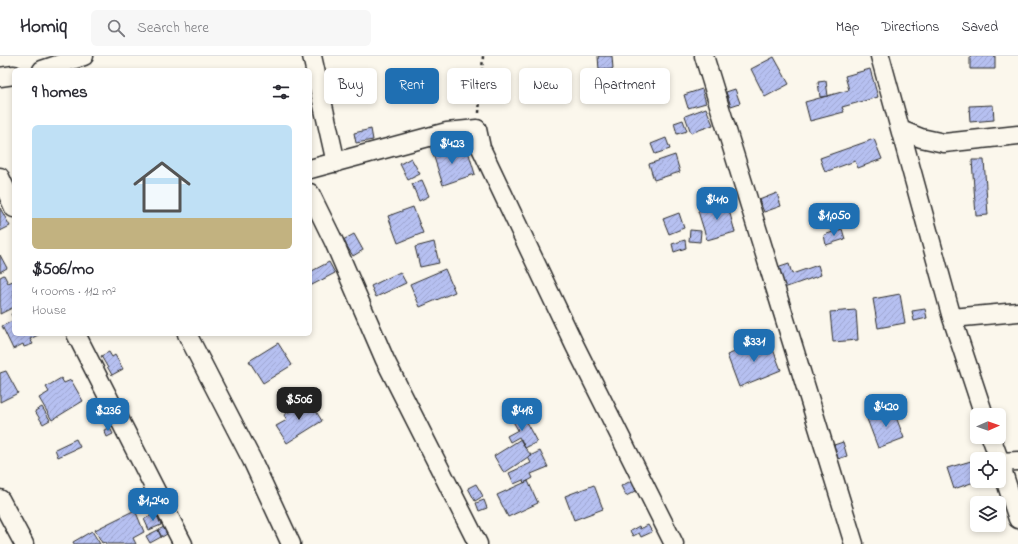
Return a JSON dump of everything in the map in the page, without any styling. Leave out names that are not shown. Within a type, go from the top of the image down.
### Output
[{"type":"street","points":[[48,68],[84,56]]},
{"type":"street","points":[[312,56],[336,163]]},
{"type":"street","points":[[704,56],[854,544]]},
{"type":"street","points":[[880,56],[952,318],[982,408]]},
{"type":"street","points":[[0,77],[12,75]]},
{"type":"street","points":[[312,169],[446,132],[477,129],[481,148],[575,346],[674,544]]},
{"type":"street","points":[[901,130],[921,138],[944,143],[1018,135]]},
{"type":"street","points":[[0,177],[12,204]]},
{"type":"street","points":[[312,198],[334,242],[385,360],[478,544]]},
{"type":"street","points":[[952,318],[1018,312]]},
{"type":"street","points":[[77,336],[183,544]]},
{"type":"street","points":[[188,336],[252,460],[291,544]]},
{"type":"street","points":[[1006,461],[1018,461]]},
{"type":"street","points":[[1006,482],[1018,519]]},
{"type":"street","points":[[0,498],[24,544]]},
{"type":"path","points":[[477,129],[483,56]]},
{"type":"building","points":[[598,56],[612,56],[613,68],[599,68]]},
{"type":"building","points":[[970,56],[995,56],[995,69],[970,69]]},
{"type":"building","points":[[774,57],[789,84],[765,97],[751,69]]},
{"type":"building","points":[[870,69],[878,97],[842,107],[844,112],[810,121],[805,102],[849,90],[845,76]]},
{"type":"building","points":[[826,81],[828,96],[820,97],[818,82]]},
{"type":"building","points":[[702,89],[706,103],[688,108],[684,95]]},
{"type":"building","points":[[735,89],[740,103],[731,106],[726,92]]},
{"type":"building","points":[[993,105],[994,120],[970,122],[969,106]]},
{"type":"building","points":[[706,108],[713,125],[691,133],[685,116]]},
{"type":"building","points":[[683,120],[687,131],[677,134],[674,123]]},
{"type":"building","points":[[371,129],[373,140],[356,143],[354,133]]},
{"type":"building","points":[[464,137],[467,148],[449,154],[446,142]]},
{"type":"building","points":[[666,138],[670,149],[655,154],[651,144]]},
{"type":"building","points":[[874,139],[882,159],[858,168],[855,161],[825,172],[820,158]]},
{"type":"building","points":[[444,144],[449,157],[468,151],[475,174],[443,185],[431,148]]},
{"type":"building","points":[[675,155],[680,172],[654,180],[649,164]]},
{"type":"building","points":[[411,158],[420,174],[408,180],[400,164]]},
{"type":"building","points":[[972,160],[984,160],[988,215],[976,216]]},
{"type":"building","points":[[422,180],[429,196],[419,201],[412,184]]},
{"type":"building","points":[[777,193],[781,206],[764,212],[759,200]]},
{"type":"building","points":[[727,203],[735,232],[707,240],[698,211]]},
{"type":"building","points":[[413,207],[423,233],[398,243],[388,216]]},
{"type":"building","points":[[0,208],[10,226],[0,231]]},
{"type":"building","points":[[679,213],[684,228],[669,234],[663,219]]},
{"type":"building","points":[[842,229],[845,239],[826,245],[824,235]]},
{"type":"building","points":[[690,230],[701,231],[700,242],[689,241]]},
{"type":"building","points":[[354,234],[363,250],[353,256],[343,240]]},
{"type":"building","points":[[685,240],[686,248],[674,252],[672,244]]},
{"type":"building","points":[[434,242],[439,263],[420,267],[415,247]]},
{"type":"building","points":[[0,255],[7,268],[0,272]]},
{"type":"building","points":[[329,262],[335,273],[312,285],[312,271]]},
{"type":"building","points":[[789,264],[792,274],[818,265],[821,275],[784,288],[777,268]]},
{"type":"building","points":[[445,269],[455,292],[420,307],[410,284]]},
{"type":"building","points":[[400,272],[406,283],[376,297],[371,286]]},
{"type":"building","points":[[4,275],[8,283],[12,281],[12,308],[0,314],[0,277]]},
{"type":"building","points":[[900,294],[905,323],[878,328],[873,299]]},
{"type":"building","points":[[925,309],[927,318],[914,321],[912,311]]},
{"type":"building","points":[[856,310],[858,340],[833,342],[830,312]]},
{"type":"building","points":[[12,321],[12,336],[36,336],[30,339],[33,344],[24,347],[23,344],[13,349],[2,326]]},
{"type":"building","points":[[769,339],[781,370],[739,387],[727,355]]},
{"type":"building","points":[[278,343],[292,365],[263,383],[249,361]]},
{"type":"building","points":[[109,352],[112,357],[115,355],[123,369],[112,375],[101,356]]},
{"type":"building","points":[[6,371],[18,393],[0,402],[0,373]]},
{"type":"building","points":[[61,378],[64,383],[71,380],[83,401],[52,420],[39,398],[49,392],[46,387]]},
{"type":"building","points":[[309,400],[322,421],[287,443],[276,426],[287,420],[284,415]]},
{"type":"building","points":[[42,407],[50,420],[43,424],[35,411]]},
{"type":"building","points":[[893,409],[904,438],[878,448],[867,419]]},
{"type":"building","points":[[521,413],[537,442],[525,448],[519,437],[510,442],[507,436],[518,430],[511,418]]},
{"type":"building","points":[[110,428],[113,434],[107,437],[104,430]]},
{"type":"building","points":[[76,439],[80,447],[58,457],[55,449]]},
{"type":"building","points":[[521,439],[525,448],[532,456],[528,457],[504,473],[494,456]]},
{"type":"building","points":[[843,442],[847,456],[838,459],[834,445]]},
{"type":"building","points":[[540,451],[548,467],[531,474],[533,478],[524,483],[523,480],[514,484],[509,473],[531,463],[528,457]]},
{"type":"building","points":[[970,461],[970,483],[954,489],[947,468]]},
{"type":"building","points":[[528,481],[538,503],[508,517],[497,495]]},
{"type":"building","points":[[631,481],[636,491],[626,496],[621,486]]},
{"type":"building","points":[[476,484],[483,496],[475,501],[468,488]]},
{"type":"building","points":[[594,485],[603,509],[574,520],[565,496]]},
{"type":"building","points":[[484,500],[487,508],[479,511],[476,503]]},
{"type":"building","points":[[135,510],[144,532],[133,538],[136,544],[102,543],[95,530]]},
{"type":"building","points":[[156,513],[161,525],[149,530],[144,519]]},
{"type":"building","points":[[648,525],[652,532],[641,537],[639,533],[633,536],[630,531],[639,526],[640,529]]},
{"type":"building","points":[[164,527],[167,534],[162,537],[158,530]]},
{"type":"building","points":[[158,530],[161,537],[150,543],[146,536]]},
{"type":"building","points":[[92,531],[100,544],[74,544],[73,542]]}]
